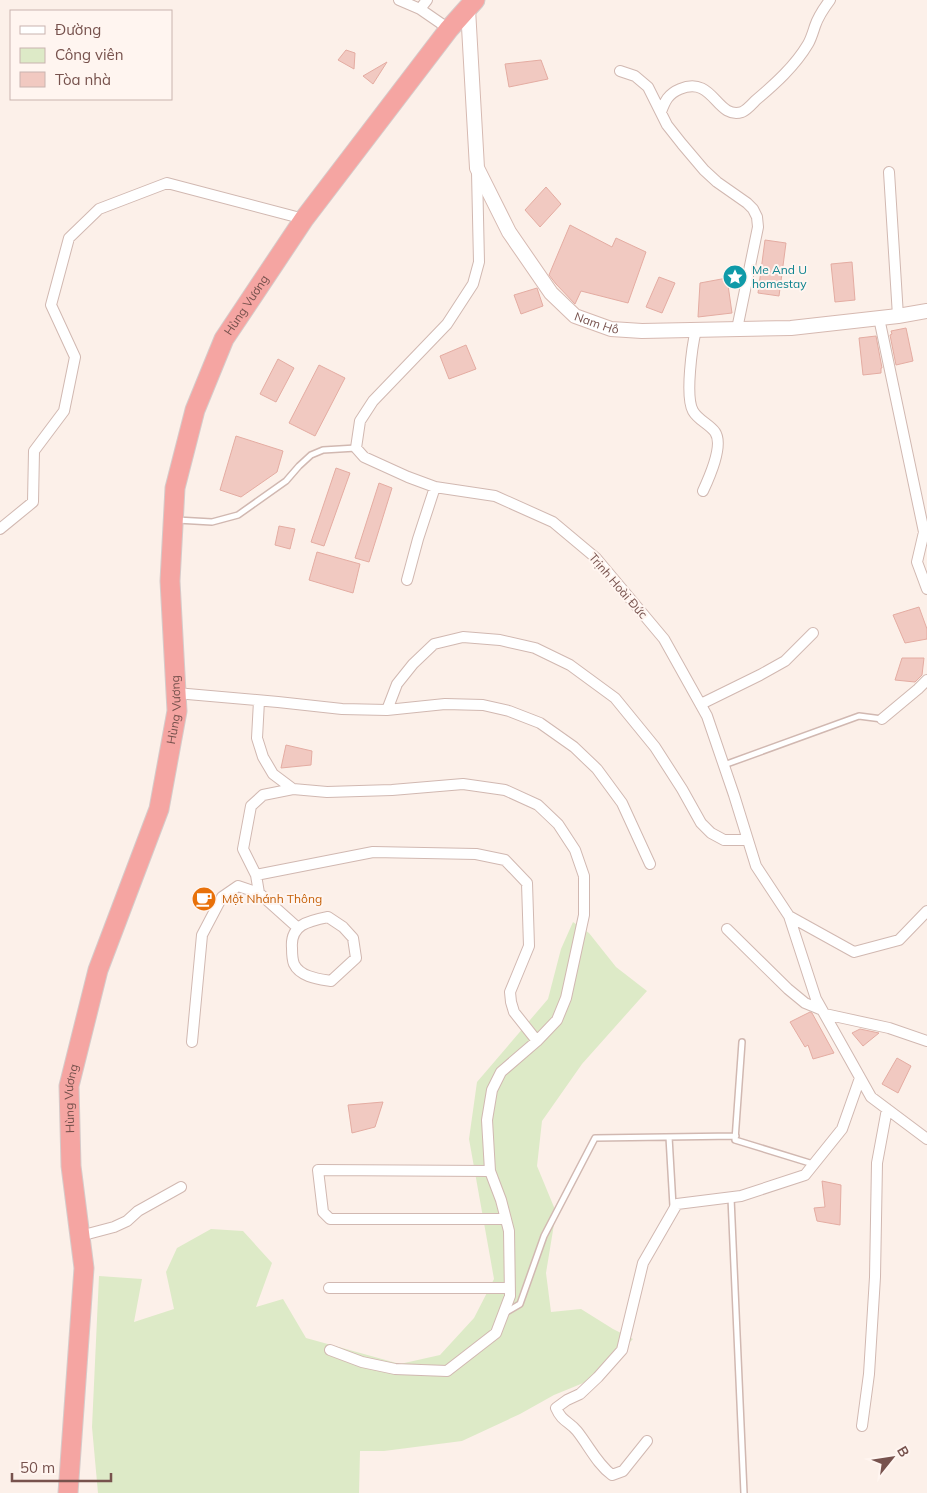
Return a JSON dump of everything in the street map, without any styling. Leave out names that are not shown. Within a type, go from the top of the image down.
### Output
[{"type":"highway","name":"Hùng Vương","points":[[68,1493],[84,1268],[71,1166],[69,1086],[98,970],[159,809],[177,711],[170,581],[175,488],[195,410],[224,339],[304,219],[449,29],[472,4]]},
{"type":"street","points":[[400,0],[420,9],[449,29]]},
{"type":"street","points":[[420,9],[427,0]]},
{"type":"street","points":[[661,112],[666,99],[674,92],[685,87],[698,86],[707,91],[727,111],[734,113],[744,111],[775,84],[800,56],[830,0]]},
{"type":"street","name":"Nam Hồ","points":[[472,4],[477,168],[509,232],[551,293],[575,316],[611,329],[642,331],[791,328],[927,311]]},
{"type":"street","points":[[620,71],[635,76],[648,87],[667,125],[704,170],[717,182],[747,203],[757,217],[758,227],[738,329]]},
{"type":"street","points":[[356,448],[360,421],[373,402],[447,324],[473,284],[479,262],[477,168]]},
{"type":"street","points":[[889,172],[898,316]]},
{"type":"street","points":[[0,529],[33,502],[34,451],[64,411],[75,357],[51,305],[69,238],[99,209],[167,184],[304,219]]},
{"type":"street","points":[[879,318],[926,534],[917,562],[927,588]]},
{"type":"street","points":[[696,330],[691,354],[690,398],[692,410],[700,420],[714,431],[718,438],[710,475],[703,491]]},
{"type":"street","name":"Trịnh Hoài Đức","points":[[356,448],[364,457],[379,465],[435,486],[495,496],[553,522],[596,558],[664,639],[701,704],[724,765],[756,866],[790,916],[854,952],[900,940],[927,911]]},
{"type":"street","points":[[407,580],[435,486]]},
{"type":"street","points":[[701,704],[785,661],[813,633]]},
{"type":"street","points":[[387,710],[396,684],[434,644],[463,637],[500,640],[535,648],[570,665],[615,698],[655,746],[701,823],[711,833],[724,840],[748,840]]},
{"type":"street","points":[[882,719],[927,680]]},
{"type":"street","points":[[176,693],[342,710],[387,710],[445,704],[483,706],[509,711],[540,723],[574,747],[597,769],[622,803],[650,864]]},
{"type":"street","points":[[259,700],[257,738],[263,757],[273,774],[293,789]]},
{"type":"street","points":[[259,893],[256,874],[243,850],[251,806],[263,795],[293,789],[327,792],[392,790],[463,784],[505,790],[538,804],[558,824],[575,850],[584,876],[584,915],[566,998],[557,1020],[537,1041],[501,1072],[492,1090],[487,1120],[490,1171],[501,1200],[509,1231],[510,1296],[496,1333],[447,1371],[395,1369],[362,1362],[330,1350]]},
{"type":"street","points":[[256,874],[373,852],[476,854],[506,860],[527,883],[529,946],[510,992],[511,1002],[514,1012],[537,1041]]},
{"type":"street","points":[[192,1042],[202,935],[222,897],[238,886],[259,893],[298,928]]},
{"type":"street","points":[[790,916],[816,999],[871,1097],[927,1138]]},
{"type":"street","points":[[328,917],[343,927],[353,938],[356,958],[331,981],[316,979],[294,965],[291,938],[298,928],[310,920],[328,917]]},
{"type":"street","points":[[727,928],[805,1003],[824,1012],[889,1028],[927,1041]]},
{"type":"street","points":[[647,1441],[623,1471],[612,1475],[604,1470],[576,1429],[559,1416],[556,1408],[580,1394],[622,1350],[643,1263],[677,1204],[741,1196],[805,1174],[842,1129],[860,1078]]},
{"type":"street","points":[[862,1426],[869,1374],[875,1277],[877,1163],[887,1109]]},
{"type":"street","points":[[490,1171],[318,1170],[323,1212],[330,1219],[506,1219]]},
{"type":"street","points":[[80,1236],[114,1227],[127,1221],[138,1211],[181,1187]]},
{"type":"street","points":[[329,1288],[509,1288]]},
{"type":"lane","points":[[174,520],[212,522],[238,515],[286,481],[311,455],[323,450],[356,448]]},
{"type":"lane","points":[[724,765],[859,716],[882,719]]},
{"type":"lane","points":[[742,1042],[735,1140],[813,1164]]},
{"type":"lane","points":[[502,1315],[520,1304],[544,1236],[595,1138],[736,1136]]},
{"type":"lane","points":[[669,1137],[674,1211]]},
{"type":"lane","points":[[731,1198],[744,1493]]},
{"type":"green space","points":[[573,922],[589,933],[616,967],[647,991],[582,1064],[542,1121],[537,1166],[556,1212],[546,1273],[551,1312],[581,1309],[633,1339],[593,1379],[554,1395],[520,1414],[462,1441],[384,1451],[360,1451],[359,1493],[98,1493],[92,1427],[99,1276],[142,1279],[134,1322],[174,1309],[166,1272],[177,1248],[211,1229],[243,1231],[272,1263],[256,1307],[283,1299],[306,1338],[400,1364],[440,1355],[474,1318],[494,1279],[469,1139],[477,1082],[548,999],[561,949]]},
{"type":"building","points":[[346,50],[355,53],[354,69],[338,60]]},
{"type":"building","points":[[541,60],[548,79],[509,87],[505,64]]},
{"type":"building","points":[[387,62],[373,84],[363,76]]},
{"type":"building","points":[[546,187],[561,204],[540,227],[525,210]]},
{"type":"building","points":[[570,225],[612,247],[616,238],[646,252],[628,303],[581,291],[575,304],[549,275]]},
{"type":"building","points":[[765,240],[786,243],[779,296],[758,293]]},
{"type":"building","points":[[852,262],[855,300],[835,302],[831,264]]},
{"type":"building","points":[[659,277],[675,283],[662,313],[646,307]]},
{"type":"building","points":[[727,278],[732,313],[698,317],[700,283]]},
{"type":"building","points":[[537,288],[543,306],[521,314],[514,295]]},
{"type":"building","points":[[906,328],[913,361],[896,365],[890,335],[892,334],[891,331]]},
{"type":"building","points":[[876,336],[882,368],[881,373],[863,375],[859,338]]},
{"type":"building","points":[[466,345],[476,369],[449,379],[440,356]]},
{"type":"building","points":[[278,359],[294,368],[276,402],[260,394]]},
{"type":"building","points":[[319,365],[345,378],[315,436],[289,423]]},
{"type":"building","points":[[236,436],[283,451],[277,472],[241,497],[220,490]]},
{"type":"building","points":[[336,468],[350,473],[324,546],[311,542]]},
{"type":"building","points":[[379,483],[392,488],[369,562],[355,558]]},
{"type":"building","points":[[279,526],[295,529],[290,549],[275,545]]},
{"type":"building","points":[[317,552],[360,564],[353,593],[309,580]]},
{"type":"building","points":[[919,607],[927,629],[927,639],[905,643],[893,615]]},
{"type":"building","points":[[902,658],[924,658],[922,675],[915,682],[895,680]]},
{"type":"building","points":[[286,745],[312,751],[311,765],[281,768]]},
{"type":"building","points":[[810,1012],[834,1053],[813,1059],[808,1045],[805,1047],[790,1022]]},
{"type":"building","points":[[860,1029],[879,1033],[863,1046],[852,1033]]},
{"type":"building","points":[[897,1058],[911,1066],[898,1093],[882,1084]]},
{"type":"building","points":[[383,1102],[375,1127],[352,1133],[348,1105]]},
{"type":"building","points":[[822,1181],[841,1185],[840,1225],[817,1221],[814,1208],[825,1207]]},
{"type":"place","name":"Me And U homestay","points":[[735,277]]},
{"type":"place","name":"Một Nhánh Thông","points":[[204,899]]}]
